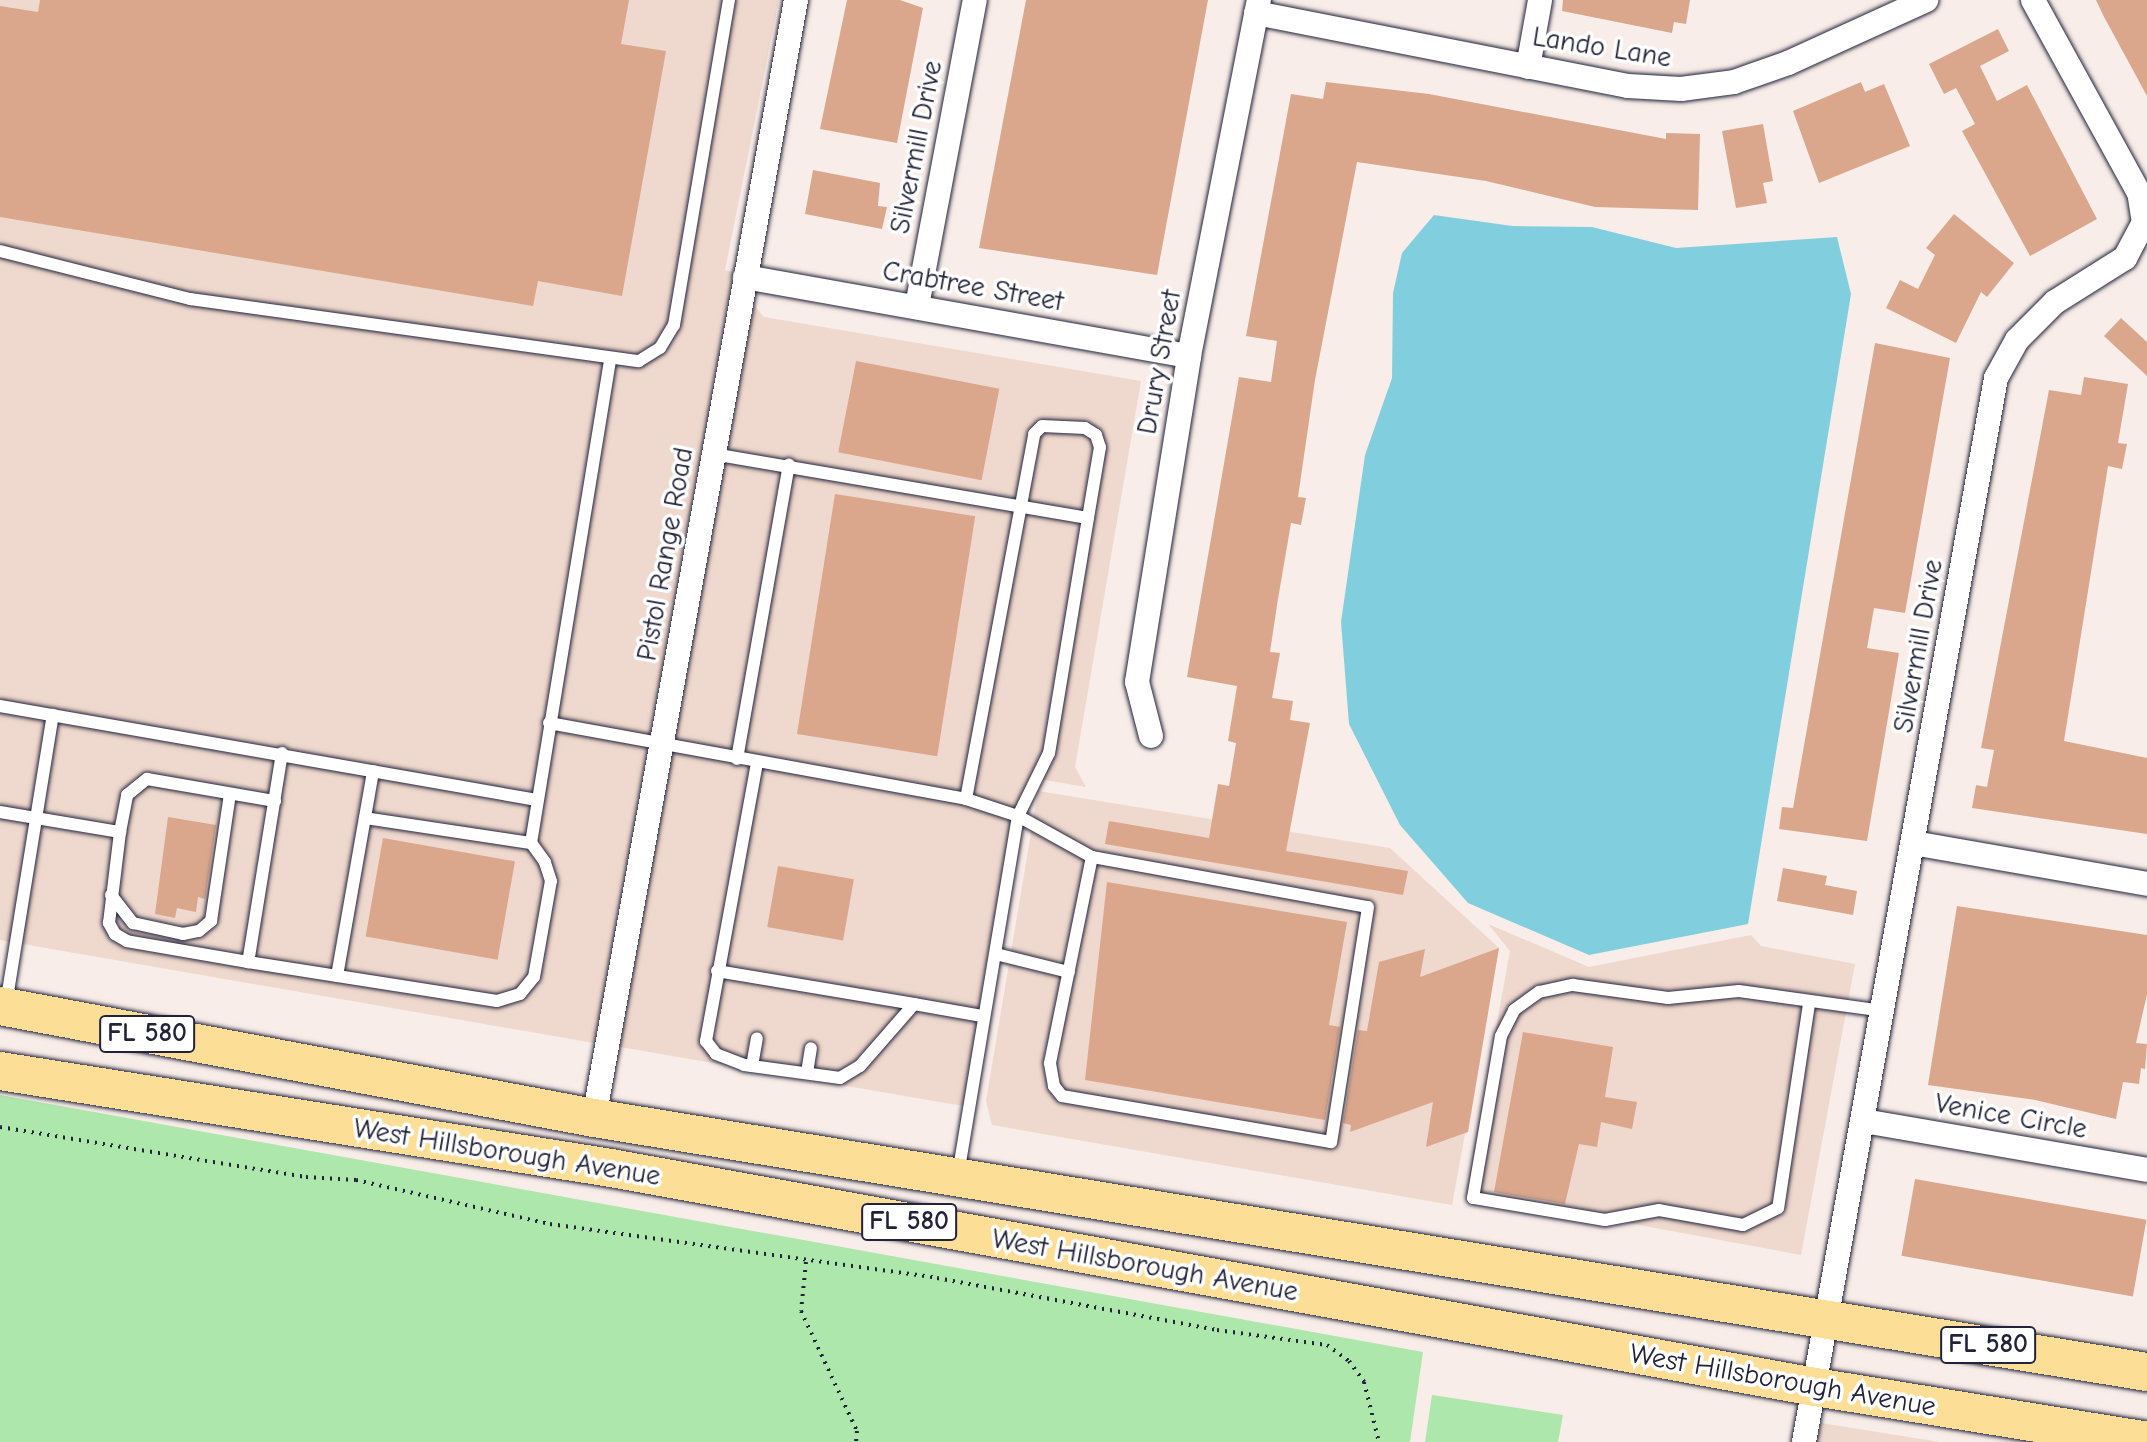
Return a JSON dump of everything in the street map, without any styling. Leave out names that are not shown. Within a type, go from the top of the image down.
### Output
[{"type":"main road","name":"West Hillsborough Avenue","points":[[3,1006],[594,1118],[2147,1372]]},
{"type":"main road","name":"West Hillsborough Avenue","points":[[0,1071],[611,1168],[1815,1387],[2147,1441]]},
{"type":"main road","points":[[70,1083],[154,1071],[537,1132],[594,1118]]},
{"type":"main road","points":[[611,1168],[614,1154],[629,1150],[1027,1220],[1110,1203]]},
{"type":"street","name":"Pistol Range Road","points":[[594,1118],[796,0]]},
{"type":"street","name":"Silvermill Drive","points":[[917,306],[975,0]]},
{"type":"street","points":[[1528,67],[1540,0]]},
{"type":"street","name":"Lando Lane","points":[[1258,7],[1528,67],[1628,86],[1681,89],[1734,82],[1788,63],[1926,0]]},
{"type":"street","name":"Silvermill Drive","points":[[1804,1442],[1829,1319],[1996,378],[2017,340],[2055,302],[2125,258],[2144,223],[2139,193],[2033,0]]},
{"type":"street","name":"Drury Street","points":[[1151,736],[1137,682],[1189,356],[1258,7]]},
{"type":"street","name":"Crabtree Street","points":[[745,277],[1189,356]]},
{"type":"street","points":[[1913,843],[2147,884]]},
{"type":"street","name":"Venice Circle","points":[[1864,1121],[2147,1170]]},
{"type":"lane","points":[[0,251],[190,299],[610,360],[639,361],[660,348],[674,325],[729,0]]},
{"type":"lane","points":[[275,801],[147,779],[127,795],[109,923],[127,941],[497,1001],[520,994],[534,977],[551,881],[545,862],[531,843],[610,360]]},
{"type":"lane","points":[[957,1178],[1018,816],[1049,753],[1100,447],[1096,435],[1085,428],[1054,423],[1034,434],[966,799]]},
{"type":"lane","points":[[713,454],[1088,518]]},
{"type":"lane","points":[[737,759],[789,465]]},
{"type":"lane","points":[[0,706],[537,800]]},
{"type":"lane","points":[[3,1006],[53,715]]},
{"type":"lane","points":[[549,723],[966,799],[1018,816],[1092,857],[1368,907],[1331,1142],[1062,1096],[1054,1086],[1050,1063],[1092,857]]},
{"type":"lane","points":[[248,962],[282,753]]},
{"type":"lane","points":[[757,763],[706,1041],[716,1054],[752,1066],[840,1078],[860,1066],[914,1004]]},
{"type":"lane","points":[[337,976],[373,771]]},
{"type":"lane","points":[[111,895],[133,923],[183,934],[199,931],[211,921],[230,794]]},
{"type":"lane","points":[[0,812],[120,832]]},
{"type":"lane","points":[[365,818],[531,843]]},
{"type":"lane","points":[[996,954],[1069,972]]},
{"type":"lane","points":[[717,971],[982,1016]]},
{"type":"lane","points":[[764,994],[767,980]]},
{"type":"lane","points":[[1809,1004],[1778,1208],[1743,1225],[1659,1210],[1605,1220],[1473,1198],[1501,1036],[1514,1010],[1539,992],[1573,985],[1668,998],[1739,991],[1809,1004],[1883,1011]]},
{"type":"lane","points":[[817,1003],[819,988]]},
{"type":"lane","points":[[752,1066],[757,1038]]},
{"type":"lane","points":[[807,1073],[811,1048]]},
{"type":"path","points":[[0,1127],[306,1177],[356,1180],[550,1224],[719,1245],[806,1262],[937,1278],[1217,1330],[1327,1345],[1349,1361],[1364,1382],[1379,1442]]},
{"type":"path","points":[[806,1262],[801,1311],[857,1431],[856,1442]]},
{"type":"shaded area","points":[[0,0],[779,0],[725,270],[733,272],[594,1043],[0,940]]},
{"type":"shaded area","points":[[754,305],[764,317],[1141,381],[1075,767],[1086,787],[1039,779],[1028,785],[975,1108],[620,1047]]},
{"type":"shaded area","points":[[1038,791],[1390,848],[1499,948],[1452,1205],[992,1125],[986,1101]]},
{"type":"shaded area","points":[[1488,924],[1589,967],[1751,935],[1761,946],[1855,964],[1801,1255],[1466,1193],[1510,951]]},
{"type":"shaded area","points":[[1821,1423],[1940,1442],[1817,1442]]},
{"type":"green space","points":[[0,1095],[1423,1352],[1410,1442],[0,1442]]},
{"type":"green space","points":[[1432,1395],[1563,1415],[1558,1442],[1425,1442]]},
{"type":"water","points":[[1434,215],[1512,226],[1592,227],[1676,248],[1837,237],[1851,294],[1748,924],[1589,955],[1468,903],[1400,825],[1349,724],[1341,622],[1365,455],[1392,378],[1393,293],[1402,253]]},
{"type":"building","points":[[40,0],[629,0],[621,44],[666,51],[622,296],[538,281],[533,306],[0,217],[0,6],[38,12]]},
{"type":"building","points":[[847,0],[900,0],[923,8],[897,143],[820,129]]},
{"type":"building","points":[[1026,0],[1208,0],[1157,275],[979,248]]},
{"type":"building","points":[[1563,0],[1690,0],[1686,24],[1674,22],[1672,33],[1562,11]]},
{"type":"building","points":[[2096,0],[2147,0],[2147,96],[2103,15]]},
{"type":"building","points":[[1998,29],[2009,51],[1980,66],[1997,101],[2027,85],[2097,219],[2030,256],[1962,131],[1975,124],[1956,88],[1944,94],[1929,64]]},
{"type":"building","points":[[1326,82],[1429,94],[1666,139],[1666,133],[1700,134],[1698,210],[1595,207],[1486,181],[1357,162],[1315,380],[1298,497],[1306,498],[1301,525],[1291,523],[1277,605],[1270,652],[1280,653],[1272,698],[1293,701],[1290,720],[1310,723],[1286,851],[1408,871],[1403,895],[1105,844],[1109,821],[1209,838],[1218,784],[1229,786],[1236,743],[1228,741],[1237,686],[1187,677],[1239,377],[1271,382],[1277,341],[1246,336],[1291,94],[1323,99]]},
{"type":"building","points":[[1861,82],[1865,92],[1884,84],[1910,146],[1819,183],[1793,111]]},
{"type":"building","points":[[1763,124],[1773,181],[1763,183],[1767,203],[1736,208],[1722,131]]},
{"type":"building","points":[[813,170],[880,183],[878,206],[887,207],[882,229],[805,214]]},
{"type":"building","points":[[1954,214],[2014,263],[1987,297],[1981,292],[1956,343],[1886,308],[1900,280],[1918,289],[1935,255],[1926,248]]},
{"type":"building","points":[[2121,318],[2147,342],[2147,376],[2104,336]]},
{"type":"building","points":[[1875,343],[1950,358],[1905,613],[1874,608],[1867,648],[1899,653],[1867,841],[1779,829],[1782,807],[1793,808]]},
{"type":"building","points":[[856,361],[999,389],[982,480],[838,452]]},
{"type":"building","points":[[2084,377],[2128,384],[2118,443],[2127,444],[2122,469],[2108,466],[2064,741],[2147,758],[2147,834],[1972,808],[1976,785],[1987,787],[1994,750],[1981,748],[2049,390],[2081,395]]},
{"type":"building","points":[[835,494],[975,516],[937,756],[797,734]]},
{"type":"building","points":[[168,817],[216,825],[205,899],[198,897],[196,912],[177,908],[175,918],[155,914]]},
{"type":"building","points":[[383,838],[515,861],[498,960],[366,936]]},
{"type":"building","points":[[778,866],[854,879],[843,940],[767,927]]},
{"type":"building","points":[[1783,868],[1827,876],[1825,885],[1857,891],[1853,915],[1777,901]]},
{"type":"building","points":[[1107,882],[1347,922],[1329,1025],[1340,1027],[1325,1120],[1085,1080]]},
{"type":"building","points":[[1957,906],[2147,935],[2147,994],[2136,1043],[2147,1044],[2145,1069],[2141,1068],[2139,1084],[2123,1082],[2116,1119],[2035,1100],[1928,1085]]},
{"type":"building","points":[[1499,948],[1468,1132],[1426,1147],[1433,1102],[1350,1132],[1351,1125],[1343,1123],[1358,1030],[1367,1031],[1379,962],[1425,949],[1420,977]]},
{"type":"building","points":[[1523,1032],[1613,1047],[1605,1097],[1637,1102],[1632,1129],[1601,1122],[1597,1147],[1579,1144],[1565,1204],[1494,1192]]},
{"type":"building","points":[[1915,1179],[2146,1220],[2133,1297],[1901,1256]]}]
